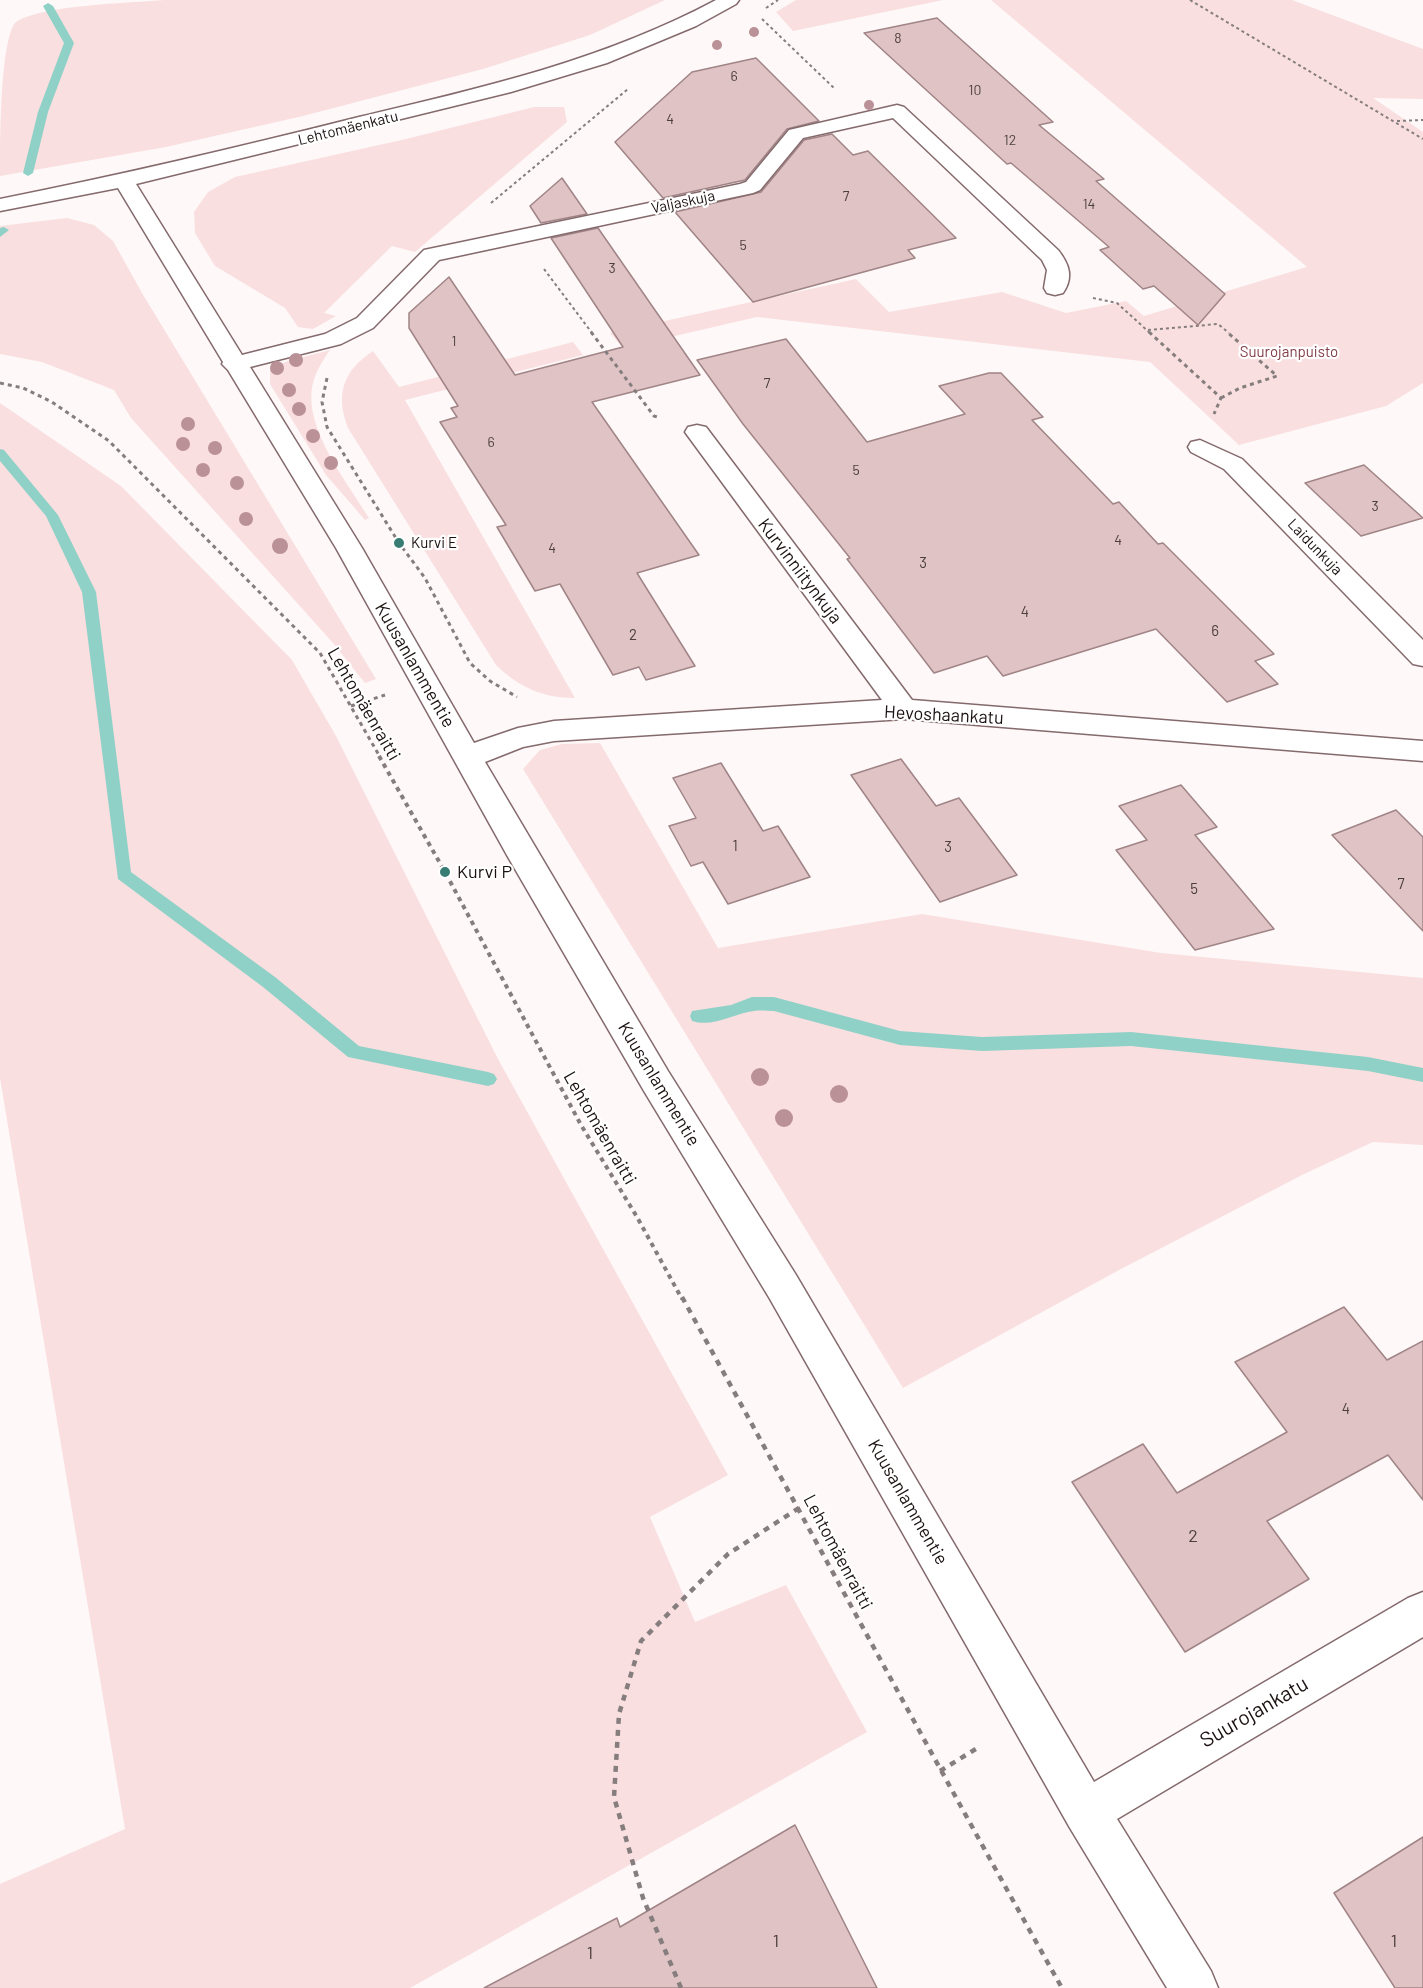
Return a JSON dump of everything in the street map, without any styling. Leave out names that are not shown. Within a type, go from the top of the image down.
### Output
[{"type":"street","name":"Lehtomäenkatu","points":[[0,206],[124,181],[504,88],[600,59],[689,22],[730,0]]},
{"type":"street","name":"Valjaskuja","points":[[234,364],[333,339],[365,323],[432,255],[746,189],[753,186],[796,134],[897,111],[1050,255],[1057,264],[1059,275],[1055,288]]},
{"type":"street","name":"Kuusanlammentie","points":[[124,181],[234,364],[349,548],[525,859],[656,1081],[789,1297],[1086,1812],[1194,1988]]},
{"type":"street","name":"Kurvinniitynkuja","points":[[697,432],[903,710]]},
{"type":"street","name":"Laidunkuja","points":[[1200,447],[1233,464],[1423,657]]},
{"type":"street","name":"Hevoshaankatu","points":[[468,757],[518,738],[554,731],[903,710],[1423,751]]},
{"type":"street","name":"Suurojankatu","points":[[1086,1812],[1423,1613]]},
{"type":"path","points":[[764,10],[778,0]]},
{"type":"path","points":[[1190,0],[1423,139]]},
{"type":"path","points":[[757,14],[866,118]]},
{"type":"path","points":[[491,204],[630,88]]},
{"type":"path","points":[[1396,121],[1423,120]]},
{"type":"path","points":[[520,237],[654,416],[697,432]]},
{"type":"path","points":[[1055,288],[1117,303],[1221,398]]},
{"type":"path","points":[[365,323],[328,375],[322,391],[322,405],[327,427],[399,543],[425,578],[470,663],[490,681],[509,693],[542,706],[548,713],[554,731]]},
{"type":"path","points":[[1147,330],[1218,324],[1277,376],[1240,388],[1221,398],[1200,447]]},
{"type":"path","name":"Lehtomäenraitti","points":[[0,383],[23,388],[52,402],[109,441],[320,653],[445,872],[581,1125],[637,1218],[799,1508],[940,1771],[1062,1988]]},
{"type":"path","points":[[351,706],[385,695]]},
{"type":"path","points":[[681,1988],[643,1898],[614,1797],[619,1714],[641,1641],[728,1554],[799,1508]]},
{"type":"path","points":[[940,1771],[979,1747]]},
{"type":"green space","points":[[164,0],[665,0],[590,35],[483,69],[303,116],[166,147],[0,176],[6,51],[15,23],[43,12]]},
{"type":"green space","points":[[796,0],[943,0],[793,31],[776,12]]},
{"type":"green space","name":"Suurojanpuisto","points":[[991,0],[1292,0],[1423,49],[1423,99],[1373,98],[1423,132],[1423,383],[1386,406],[1239,445],[1150,362],[757,317],[623,348],[610,333],[856,279],[889,312],[1002,292],[1066,313],[1126,301],[1144,316],[1307,267]]},
{"type":"green space","points":[[534,107],[564,107],[567,122],[415,252],[392,246],[324,313],[336,316],[313,329],[298,327],[285,308],[215,266],[195,233],[194,212],[208,192],[235,177],[406,139]]},
{"type":"green space","points":[[67,218],[94,225],[113,241],[142,293],[376,679],[365,683],[333,643],[131,418],[114,390],[42,362],[0,354],[0,226]]},
{"type":"green space","points":[[573,342],[583,355],[405,400],[575,698],[552,696],[532,690],[513,679],[496,665],[348,428],[342,404],[344,384],[348,375],[373,351],[399,387]]},
{"type":"green space","points":[[330,350],[313,383],[311,400],[314,418],[329,454],[369,518],[365,520],[326,475],[270,384],[270,371],[285,362]]},
{"type":"green space","points":[[0,403],[121,486],[292,660],[336,736],[498,1059],[728,1475],[650,1517],[695,1622],[786,1585],[867,1732],[410,1988],[0,1988],[0,1884],[125,1829],[0,1078]]},
{"type":"green space","points":[[600,743],[718,948],[922,914],[1161,953],[1423,978],[1423,1145],[1373,1142],[1304,1174],[1121,1269],[903,1388],[523,769],[540,750],[562,744]]},
{"type":"building","points":[[937,18],[1053,122],[1039,125],[1104,179],[1096,181],[1225,294],[1198,325],[1154,286],[1143,289],[1100,250],[1109,247],[1011,163],[1007,164],[864,33]]},
{"type":"building","points":[[756,58],[819,121],[787,129],[745,180],[663,198],[615,142],[692,72]]},
{"type":"building","points":[[832,134],[853,155],[868,151],[956,238],[908,250],[915,258],[753,302],[675,212],[761,192],[804,140]]},
{"type":"building","points":[[562,178],[587,214],[541,223],[530,206]]},
{"type":"building","points":[[598,228],[700,375],[592,402],[699,555],[637,573],[695,666],[646,680],[639,667],[613,675],[560,584],[535,591],[497,527],[506,525],[440,422],[457,417],[451,408],[458,406],[409,328],[409,313],[449,277],[515,375],[623,347],[551,238]]},
{"type":"building","points":[[786,339],[867,442],[965,414],[939,386],[989,373],[1001,373],[1043,417],[1032,420],[1113,504],[1119,502],[1158,544],[1163,543],[1274,654],[1255,661],[1278,684],[1227,702],[1156,629],[1003,676],[987,656],[934,673],[847,559],[850,558],[743,424],[697,360]]},
{"type":"building","points":[[1364,465],[1423,518],[1361,536],[1305,483]]},
{"type":"building","points":[[901,759],[936,806],[959,798],[1017,875],[940,902],[851,775]]},
{"type":"building","points":[[721,763],[763,831],[778,826],[810,877],[728,904],[703,862],[691,866],[669,826],[696,818],[673,778]]},
{"type":"building","points":[[1181,785],[1217,827],[1195,835],[1274,929],[1195,950],[1116,850],[1147,840],[1119,806]]},
{"type":"building","points":[[1396,810],[1423,837],[1423,931],[1332,835]]},
{"type":"building","points":[[1344,1307],[1387,1360],[1423,1341],[1423,1500],[1388,1455],[1267,1521],[1309,1579],[1185,1652],[1072,1482],[1143,1444],[1177,1493],[1287,1432],[1235,1362]]},
{"type":"building","points":[[795,1825],[877,1988],[484,1988],[617,1918],[620,1927]]},
{"type":"building","points":[[1423,1837],[1423,1988],[1395,1988],[1334,1893]]},
{"type":"waterway","points":[[28,173],[43,112],[69,43],[48,6]]},
{"type":"waterway","points":[[0,234],[4,230]]},
{"type":"waterway","points":[[0,453],[52,515],[89,592],[124,875],[269,982],[354,1052],[488,1079]]},
{"type":"waterway","points":[[698,1016],[732,1012],[752,1004],[774,1004],[900,1038],[982,1044],[1131,1039],[1368,1064],[1423,1075]]},
{"type":"place","name":"Kurvi E","points":[[399,543]]},
{"type":"place","name":"Kurvi P","points":[[445,872]]}]
